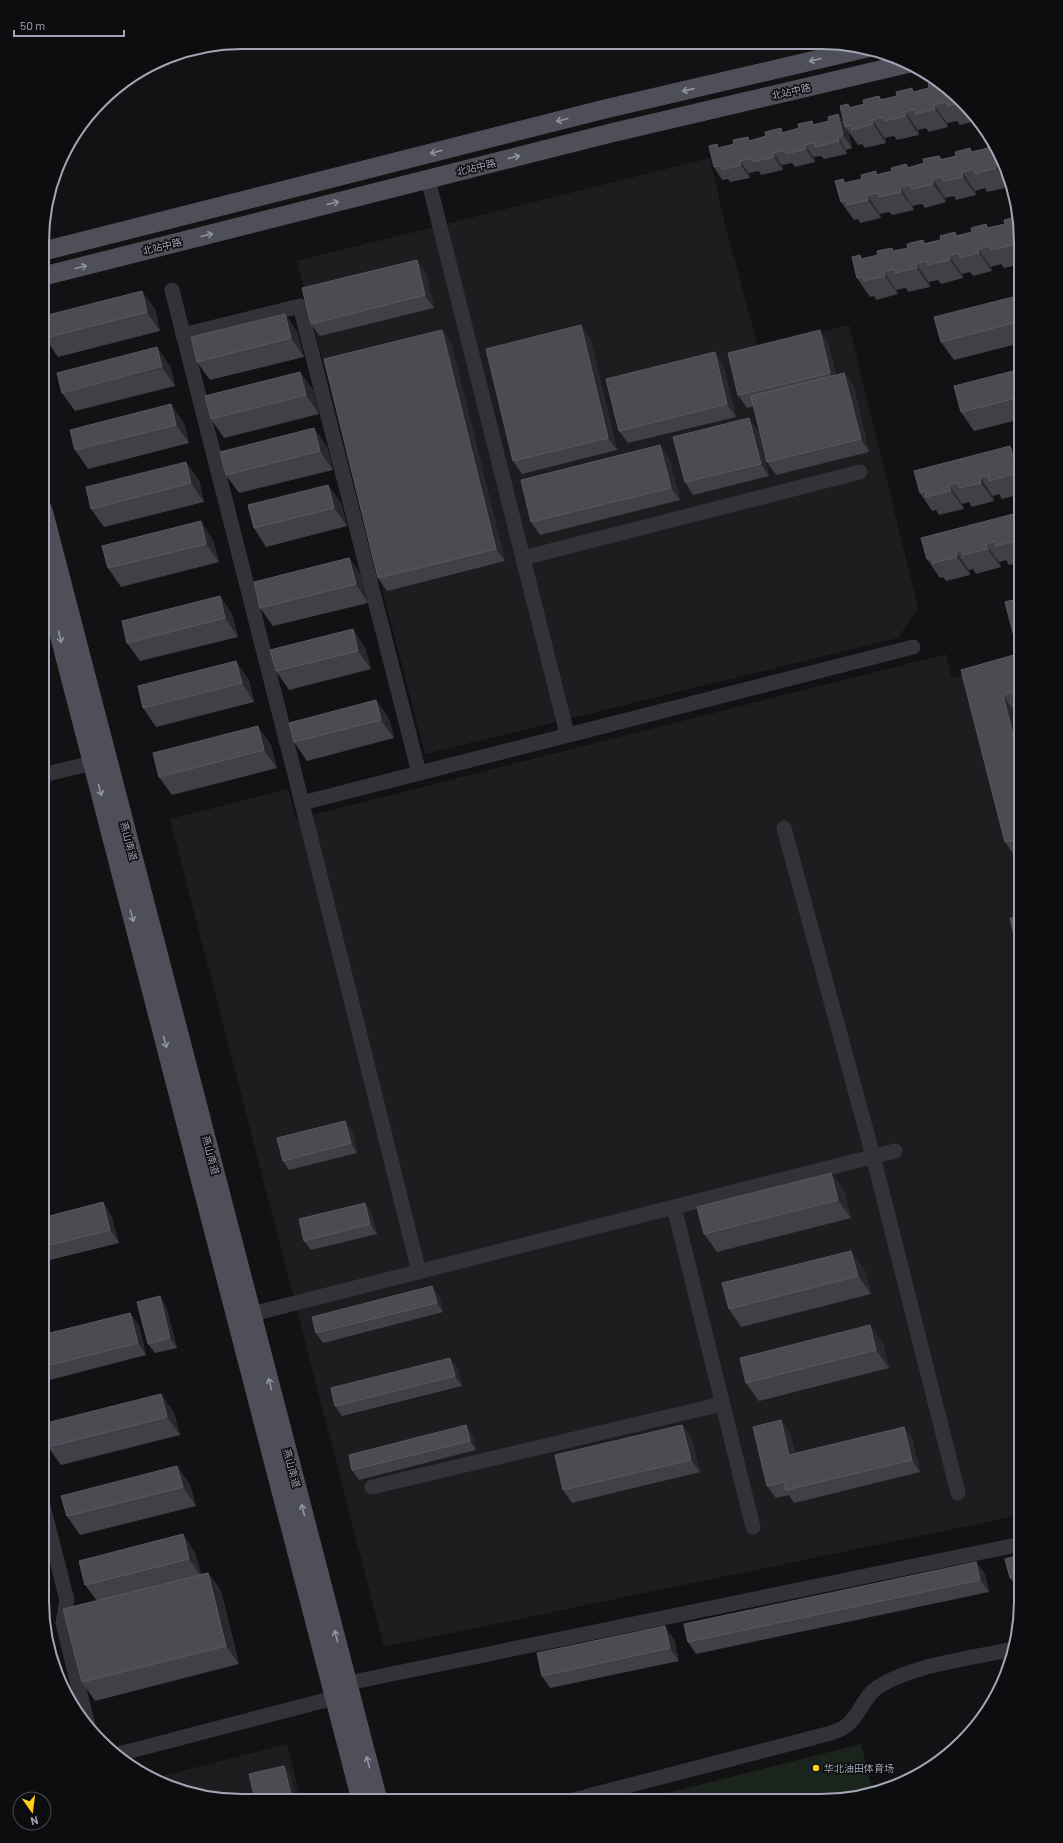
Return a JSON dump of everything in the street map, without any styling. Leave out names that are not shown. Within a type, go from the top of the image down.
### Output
[{"type":"main road","points":[[49,250],[605,109],[850,52]]},
{"type":"main road","name":"北站中路","points":[[49,275],[611,133],[899,66]]},
{"type":"main road","name":"燕山南道","points":[[49,533],[376,1794]]},
{"type":"main road","name":"燕山南道","points":[[49,595],[359,1794]]},
{"type":"street","points":[[428,179],[567,734]]},
{"type":"street","points":[[172,290],[419,1272]]},
{"type":"street","points":[[183,335],[300,306],[419,773]]},
{"type":"street","points":[[523,558],[860,472]]},
{"type":"street","points":[[302,803],[913,646]]},
{"type":"street","points":[[49,774],[92,763]]},
{"type":"street","points":[[784,828],[873,1156],[958,1492]]},
{"type":"street","points":[[252,1314],[895,1151]]},
{"type":"street","points":[[674,1207],[753,1527]]},
{"type":"street","points":[[372,1487],[722,1404]]},
{"type":"street","points":[[49,1529],[67,1600],[63,1623],[79,1704]]},
{"type":"street","points":[[348,1683],[1014,1545]]},
{"type":"street","points":[[596,1794],[831,1733],[847,1725],[856,1715],[864,1700],[876,1688],[899,1675],[1007,1650]]},
{"type":"street","points":[[123,1753],[334,1698]]},
{"type":"shaded area","points":[[710,158],[724,220],[758,347],[849,325],[918,608],[898,638],[425,754],[297,261]]},
{"type":"shaded area","points":[[946,654],[952,678],[1014,662],[1014,1516],[384,1647],[170,819],[288,789],[296,819]]},
{"type":"shaded area","points":[[287,1744],[300,1794],[229,1794],[180,1784],[162,1776]]},
{"type":"shaded area","name":"华北油田体育场","points":[[861,1744],[872,1787],[834,1794],[663,1794]]},
{"type":"building","points":[[928,84],[930,84],[938,89],[955,104],[947,106],[946,102],[934,105],[935,109],[916,114],[915,109],[905,112],[906,116],[884,121],[883,117],[872,120],[873,124],[852,130],[851,125],[845,127],[840,106],[848,104],[849,108],[864,104],[863,100],[879,96],[880,100],[897,96],[896,92],[912,88],[913,92],[929,88]]},
{"type":"building","points":[[838,114],[843,135],[838,137],[839,141],[815,147],[814,143],[805,145],[806,149],[786,154],[785,150],[773,153],[774,157],[753,162],[751,158],[740,161],[741,165],[722,170],[721,166],[714,167],[709,146],[717,144],[718,148],[734,144],[733,140],[748,137],[749,141],[766,136],[765,132],[781,128],[782,133],[799,128],[798,124],[812,121],[813,125],[829,121],[828,117]]},
{"type":"building","points":[[987,145],[997,164],[995,164],[996,168],[975,174],[973,169],[962,172],[963,177],[944,181],[942,177],[933,179],[933,184],[912,189],[911,185],[900,187],[901,192],[879,197],[878,193],[867,195],[868,200],[847,205],[846,201],[841,202],[835,181],[843,179],[844,183],[862,179],[861,175],[876,171],[876,175],[892,171],[891,168],[906,164],[908,168],[924,163],[923,159],[939,156],[940,160],[956,156],[955,152],[970,148],[971,152],[988,148]]},
{"type":"building","points":[[1012,218],[1014,229],[1014,240],[1012,240],[1013,245],[991,250],[990,246],[978,249],[979,253],[960,258],[959,253],[949,256],[950,260],[928,265],[927,261],[916,264],[917,268],[895,273],[894,269],[884,272],[885,276],[864,281],[862,277],[857,278],[852,257],[860,255],[861,259],[878,255],[877,251],[892,248],[893,251],[908,248],[907,244],[923,240],[924,244],[941,240],[940,236],[955,232],[956,236],[972,232],[971,228],[986,224],[987,228],[1005,224],[1004,220]]},
{"type":"building","points":[[417,260],[425,295],[311,324],[302,288]]},
{"type":"building","points":[[142,291],[147,312],[49,337],[49,315]]},
{"type":"building","points":[[1014,297],[1014,323],[941,342],[934,317]]},
{"type":"building","points":[[285,314],[291,338],[197,362],[191,337]]},
{"type":"building","points":[[581,325],[608,438],[513,461],[486,349]]},
{"type":"building","points":[[442,330],[496,549],[378,578],[324,359]]},
{"type":"building","points":[[820,330],[830,373],[738,395],[728,353]]},
{"type":"building","points":[[157,347],[162,367],[62,393],[57,373]]},
{"type":"building","points":[[715,352],[727,404],[619,431],[606,379]]},
{"type":"building","points":[[1014,371],[1014,399],[961,412],[954,386]]},
{"type":"building","points":[[300,372],[306,395],[211,419],[205,396]]},
{"type":"building","points":[[844,373],[861,439],[767,462],[751,396]]},
{"type":"building","points":[[171,404],[176,425],[75,450],[70,430]]},
{"type":"building","points":[[749,418],[761,464],[685,482],[673,437]]},
{"type":"building","points":[[314,428],[320,451],[226,475],[220,452]]},
{"type":"building","points":[[660,445],[671,488],[531,522],[521,480]]},
{"type":"building","points":[[1010,446],[1014,461],[1014,468],[1012,469],[1014,474],[989,481],[988,475],[980,477],[981,483],[959,488],[958,483],[949,485],[951,491],[926,497],[925,491],[920,493],[914,471]]},
{"type":"building","points":[[186,462],[191,483],[91,509],[86,487]]},
{"type":"building","points":[[328,485],[334,508],[254,528],[248,505]]},
{"type":"building","points":[[1014,514],[1014,542],[996,546],[995,541],[986,544],[988,549],[963,555],[962,550],[956,552],[957,557],[933,563],[932,558],[927,559],[921,538]]},
{"type":"building","points":[[201,521],[206,544],[108,568],[102,546]]},
{"type":"building","points":[[349,558],[356,584],[260,608],[254,582]]},
{"type":"building","points":[[220,596],[225,618],[127,643],[122,621]]},
{"type":"building","points":[[1014,600],[1014,633],[1013,633],[1005,602]]},
{"type":"building","points":[[353,629],[358,651],[276,671],[270,650]]},
{"type":"building","points":[[1014,655],[1014,692],[1003,695],[1014,738],[1014,840],[1005,842],[961,670]]},
{"type":"building","points":[[236,661],[242,683],[143,708],[138,686]]},
{"type":"building","points":[[376,700],[381,720],[294,742],[289,723]]},
{"type":"building","points":[[258,726],[264,750],[159,777],[153,753]]},
{"type":"building","points":[[1014,917],[1014,935],[1010,918]]},
{"type":"building","points":[[345,1121],[351,1143],[283,1161],[277,1138]]},
{"type":"building","points":[[831,1173],[838,1200],[704,1234],[697,1207]]},
{"type":"building","points":[[103,1202],[110,1230],[49,1245],[49,1216]]},
{"type":"building","points":[[365,1203],[370,1224],[304,1241],[299,1219]]},
{"type":"building","points":[[851,1251],[858,1276],[729,1309],[722,1283]]},
{"type":"building","points":[[432,1286],[437,1303],[316,1333],[312,1317]]},
{"type":"building","points":[[160,1296],[170,1338],[148,1344],[137,1302]]},
{"type":"building","points":[[130,1313],[138,1343],[49,1365],[49,1333]]},
{"type":"building","points":[[870,1325],[876,1350],[746,1383],[740,1358]]},
{"type":"building","points":[[450,1358],[455,1376],[335,1406],[331,1388]]},
{"type":"building","points":[[161,1394],[167,1417],[49,1447],[49,1422]]},
{"type":"building","points":[[781,1420],[789,1455],[904,1427],[912,1460],[786,1490],[784,1482],[767,1486],[753,1427]]},
{"type":"building","points":[[466,1425],[470,1441],[352,1470],[349,1455]]},
{"type":"building","points":[[682,1425],[691,1460],[563,1490],[555,1455]]},
{"type":"building","points":[[177,1466],[183,1487],[67,1516],[61,1496]]},
{"type":"building","points":[[183,1534],[189,1559],[85,1585],[79,1561]]},
{"type":"building","points":[[1014,1557],[1014,1577],[1010,1578],[1005,1559]]},
{"type":"building","points":[[976,1562],[980,1580],[688,1642],[684,1624]]},
{"type":"building","points":[[208,1573],[226,1646],[82,1682],[63,1609]]},
{"type":"building","points":[[665,1626],[670,1648],[542,1676],[537,1653]]},
{"type":"building","points":[[284,1766],[291,1794],[254,1794],[249,1774]]},
{"type":"place","name":"华北油田体育场","points":[[816,1768]]}]
